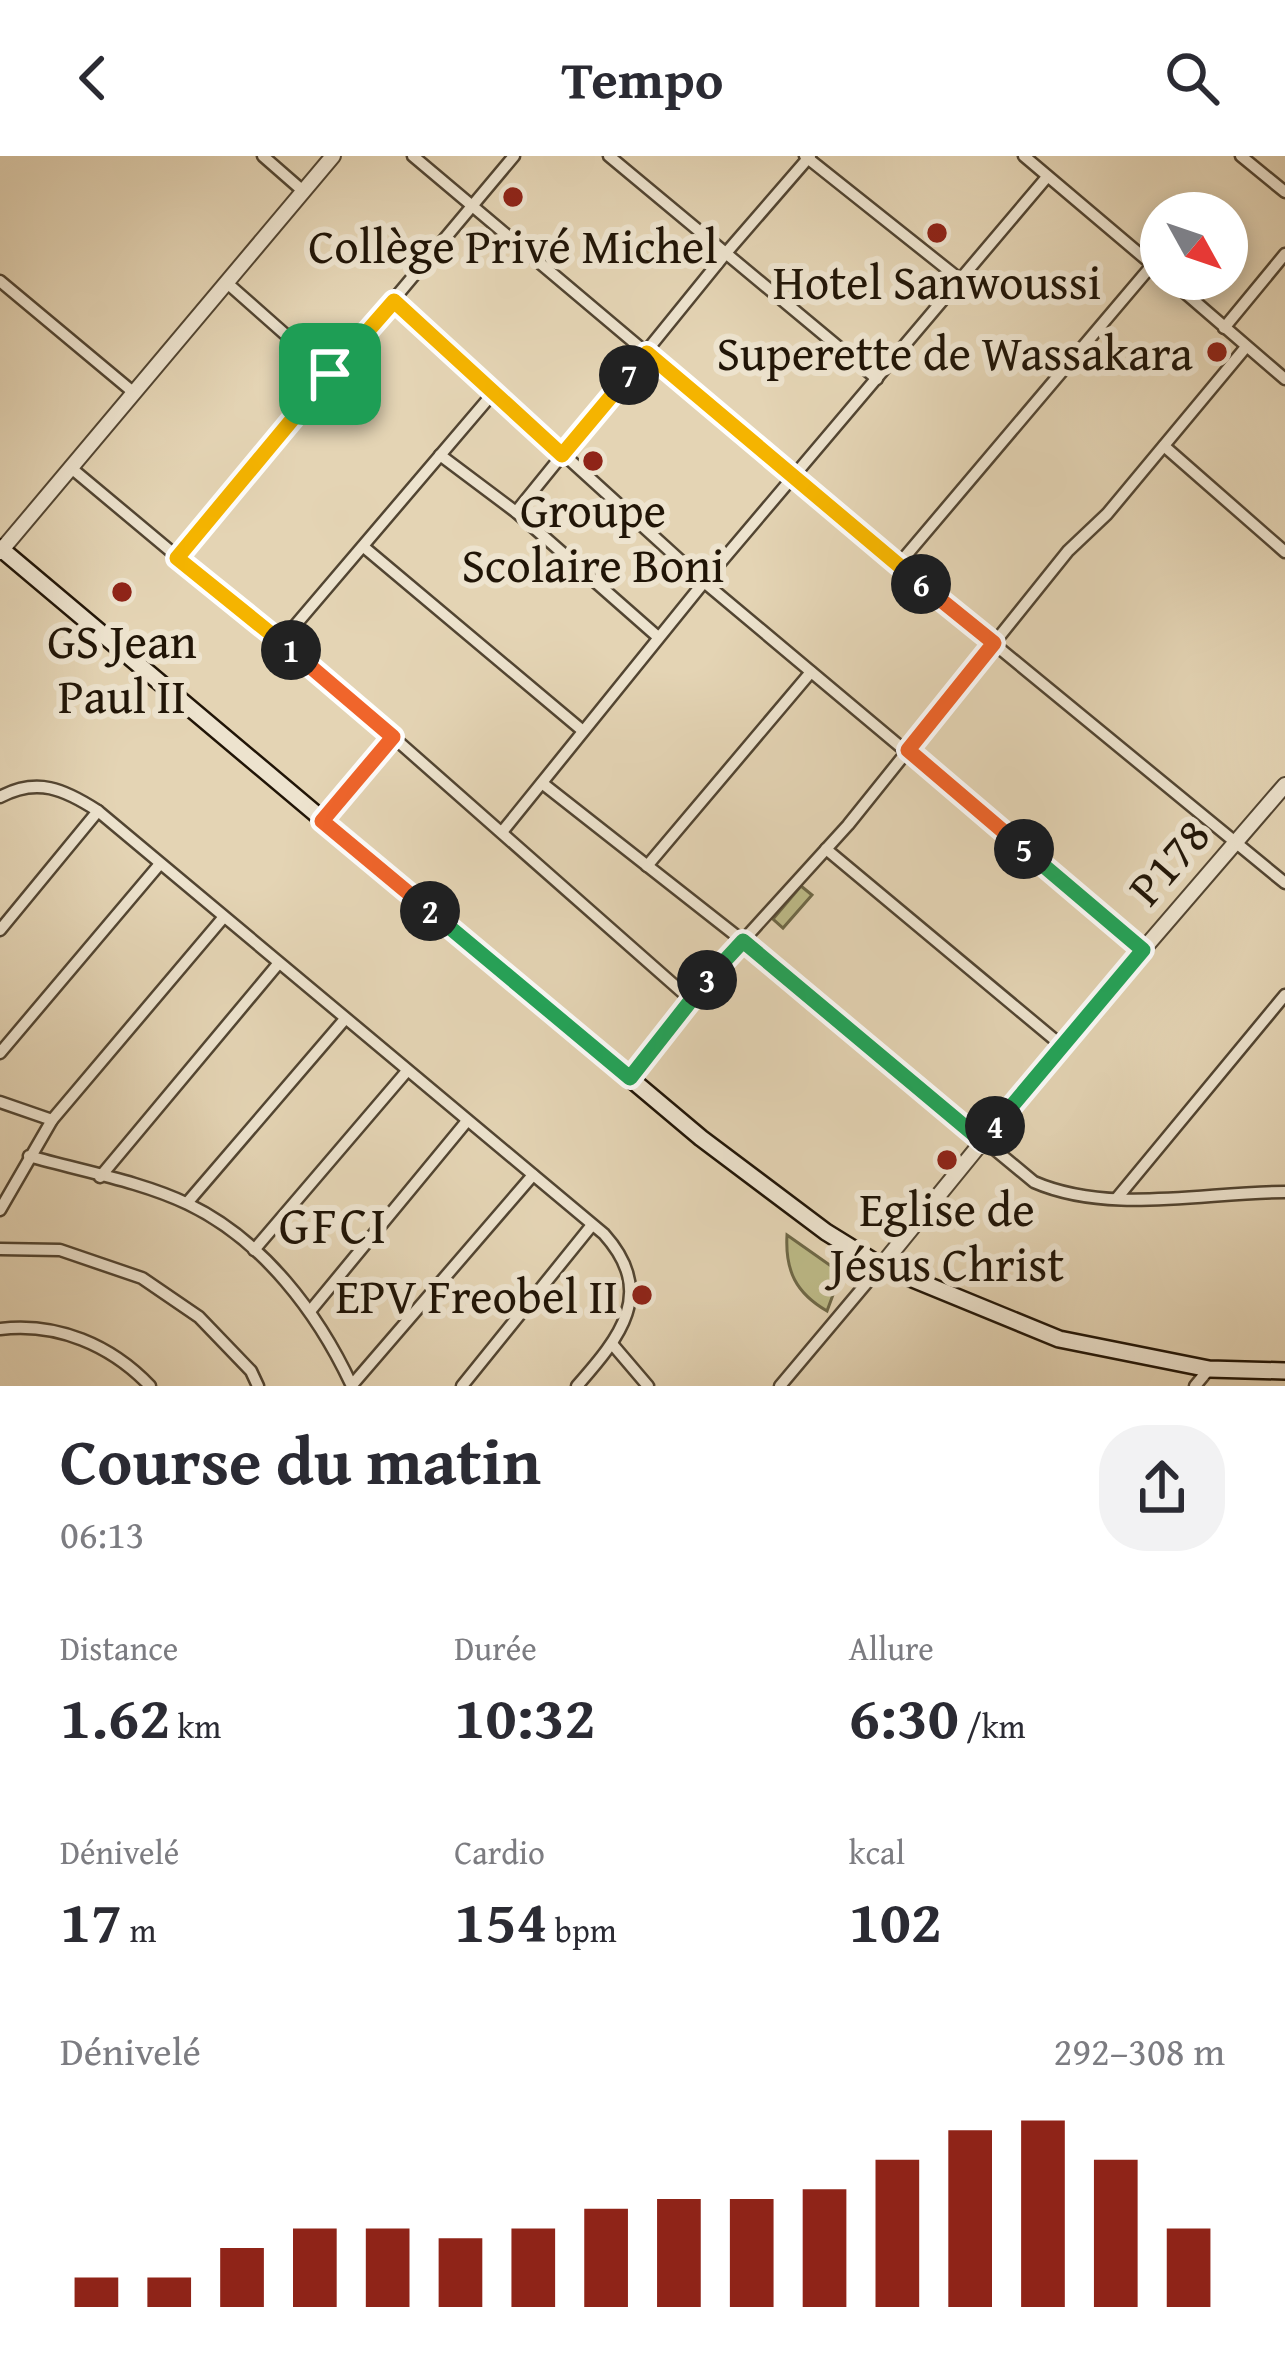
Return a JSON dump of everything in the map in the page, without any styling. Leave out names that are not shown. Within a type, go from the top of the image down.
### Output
[{"type":"main road","points":[[1,550],[630,1078],[776,1195],[880,1266],[1059,1339],[1209,1369],[1285,1371]]},
{"type":"street","points":[[263,156],[303,190]]},
{"type":"street","points":[[1,550],[333,156]]},
{"type":"street","points":[[413,156],[1285,883]]},
{"type":"street","points":[[177,558],[514,156]]},
{"type":"street","points":[[609,156],[877,379]]},
{"type":"street","points":[[1024,156],[1140,254]]},
{"type":"street","points":[[1240,156],[1285,192]]},
{"type":"street","points":[[516,512],[807,157],[962,281]]},
{"type":"street","points":[[502,832],[704,582],[1047,177]]},
{"type":"street","points":[[1224,328],[1285,254]]},
{"type":"street","points":[[0,280],[133,392]]},
{"type":"street","points":[[226,283],[330,374]]},
{"type":"street","points":[[898,565],[1140,287]]},
{"type":"street","points":[[1193,300],[1285,379]]},
{"type":"street","points":[[394,301],[704,582],[1143,950]]},
{"type":"street","points":[[630,1078],[690,999],[826,849],[1068,551],[1107,514],[1246,347]]},
{"type":"street","points":[[281,642],[494,392]]},
{"type":"street","points":[[1164,446],[1285,552]]},
{"type":"street","points":[[440,455],[516,512],[658,638]]},
{"type":"street","points":[[70,467],[393,737],[690,999]]},
{"type":"street","points":[[365,548],[583,731]]},
{"type":"street","points":[[647,866],[812,672]]},
{"type":"street","points":[[322,821],[393,737]]},
{"type":"street","points":[[542,783],[1034,1181],[1050,1188],[1117,1198],[1284,1190]]},
{"type":"street","points":[[0,797],[22,785],[53,786],[98,811],[618,1249],[631,1279],[632,1296],[613,1345],[577,1386]]},
{"type":"street","name":"P178","points":[[880,1266],[1061,1045],[1285,785]]},
{"type":"street","points":[[0,930],[98,811]]},
{"type":"street","points":[[826,849],[1061,1045]]},
{"type":"street","points":[[0,1053],[159,865]]},
{"type":"street","points":[[0,1210],[52,1120],[223,918]]},
{"type":"street","points":[[100,1177],[278,964]]},
{"type":"street","points":[[1117,1198],[1285,994]]},
{"type":"street","points":[[187,1203],[345,1019]]},
{"type":"street","points":[[254,1250],[407,1071]]},
{"type":"street","points":[[0,1102],[52,1120]]},
{"type":"street","points":[[310,1310],[467,1120]]},
{"type":"street","points":[[29,1156],[187,1203],[254,1250],[310,1310],[352,1385],[533,1175]]},
{"type":"street","points":[[462,1386],[592,1225]]},
{"type":"street","points":[[0,1249],[60,1250],[142,1278],[199,1316],[259,1386]]},
{"type":"street","points":[[780,1386],[880,1266]]},
{"type":"street","points":[[0,1329],[47,1330],[84,1339],[113,1354],[150,1386]]},
{"type":"street","points":[[613,1345],[648,1386]]},
{"type":"street","points":[[1195,1386],[1209,1369]]},
{"type":"shaded area","points":[[801,886],[812,895],[783,928],[773,919]]},
{"type":"shaded area","points":[[787,1235],[841,1273],[827,1311],[807,1297],[795,1280]]},
{"type":"place","name":"Collège Privé Michel","points":[[513,197]]},
{"type":"place","name":"Hotel Sanwoussi","points":[[937,233]]},
{"type":"place","name":"Superette de Wassakara","points":[[1217,352]]},
{"type":"place","name":"Groupe Scolaire Boni","points":[[593,461]]},
{"type":"place","name":"GS Jean Paul II","points":[[122,592]]},
{"type":"place","name":"Eglise de Jésus Christ","points":[[947,1160]]},
{"type":"place","name":"EPV Freobel II","points":[[642,1295]]},
{"type":"district","name":"GFCI","points":[[334,1224]]},
{"type":"route","points":[[394,301],[562,455],[647,353],[994,643],[908,750],[1143,950],[983,1142],[743,941],[690,999],[630,1078],[322,821],[393,737],[177,558],[330,374],[394,301]]}]
